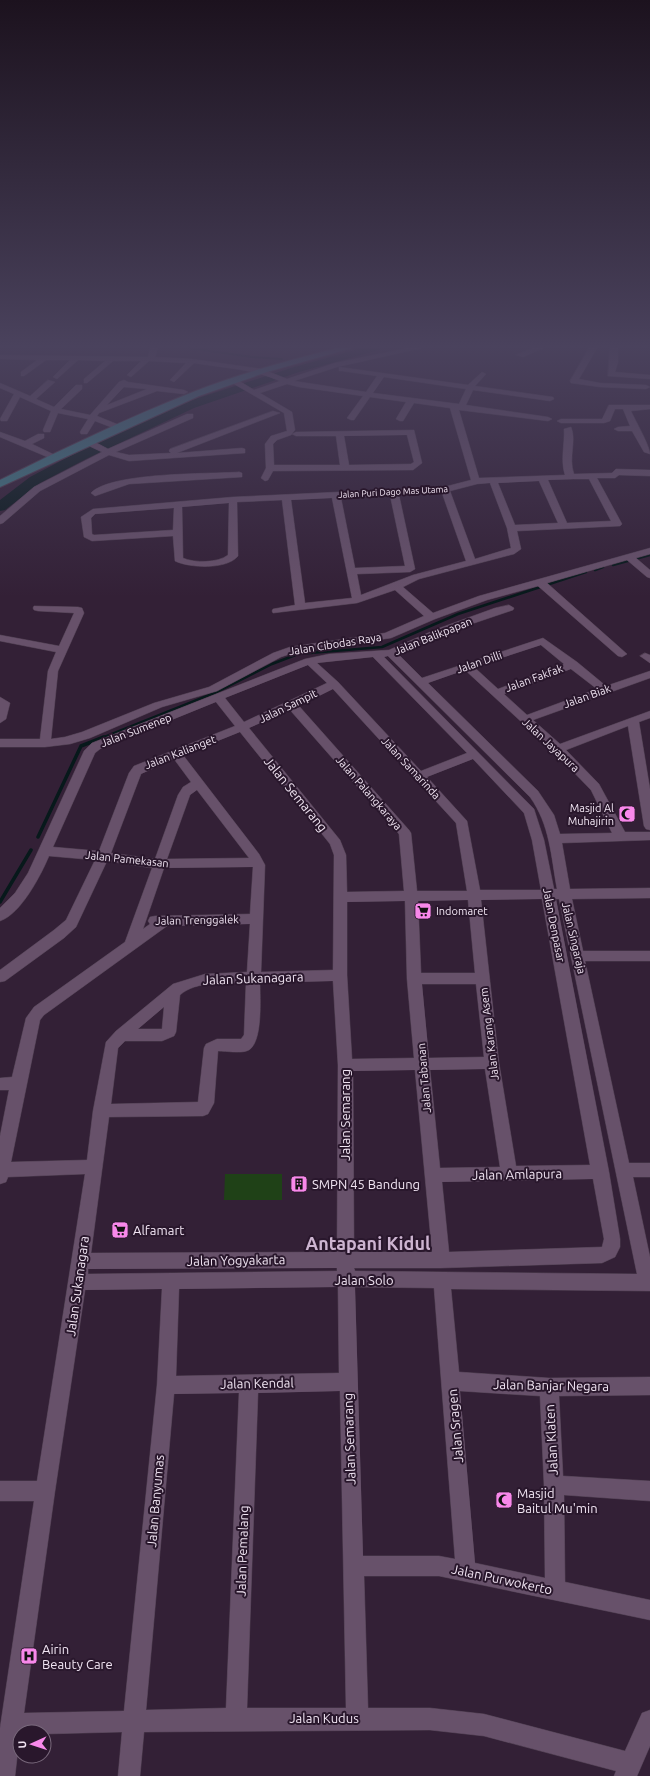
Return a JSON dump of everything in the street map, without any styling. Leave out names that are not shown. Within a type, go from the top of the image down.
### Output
[{"type":"main road","points":[[0,484],[55,457],[116,431]]},
{"type":"street","points":[[26,444],[45,431]]},
{"type":"street","points":[[0,521],[37,489],[106,451],[154,431]]},
{"type":"street","points":[[165,454],[203,438],[227,431]]},
{"type":"street","points":[[265,478],[270,468],[269,444],[278,436],[292,432],[340,433],[377,431]]},
{"type":"street","points":[[270,468],[345,468],[416,465],[418,463],[410,431]]},
{"type":"street","points":[[464,431],[476,481]]},
{"type":"street","points":[[568,431],[569,440],[566,464],[571,478]]},
{"type":"street","points":[[636,431],[644,446],[650,451]]},
{"type":"street","points":[[340,433],[345,468]]},
{"type":"street","points":[[0,434],[55,457]]},
{"type":"street","points":[[90,443],[106,451],[130,458],[165,454],[242,451]]},
{"type":"street","points":[[129,481],[130,458]]},
{"type":"street","name":"Jalan Puri Dago Mas Utama","points":[[177,533],[92,538],[87,535],[86,517],[93,512],[178,504],[445,490],[476,481],[592,477],[615,475],[616,472],[650,473]]},
{"type":"street","points":[[95,493],[111,486],[129,481],[239,474]]},
{"type":"street","points":[[512,528],[564,526],[619,527],[592,477]]},
{"type":"street","points":[[543,479],[564,526]]},
{"type":"street","points":[[351,571],[413,573],[514,550],[517,546],[512,528],[493,480]]},
{"type":"street","points":[[445,490],[471,561]]},
{"type":"street","points":[[394,493],[413,573]]},
{"type":"street","points":[[336,495],[357,600]]},
{"type":"street","points":[[286,498],[300,607]]},
{"type":"street","points":[[178,504],[177,558],[181,562],[189,563],[229,561],[233,556],[232,500]]},
{"type":"street","name":"Jalan Cibodas Raya","points":[[0,743],[45,743],[66,741],[86,735],[158,705],[213,688],[277,655],[294,649],[387,636],[431,617],[483,598],[542,584],[631,559],[650,551]]},
{"type":"street","points":[[631,559],[650,575]]},
{"type":"street","points":[[277,611],[357,600],[397,586],[413,573]]},
{"type":"street","points":[[542,584],[622,654]]},
{"type":"street","points":[[397,586],[431,617]]},
{"type":"street","points":[[38,608],[72,609],[79,611],[53,672],[45,743]]},
{"type":"street","name":"Jalan Balikpapan","points":[[219,698],[309,661],[329,657],[391,653],[448,628],[499,610],[509,608]]},
{"type":"street","points":[[0,638],[63,650]]},
{"type":"street","name":"Jalan Dilli","points":[[421,682],[538,642],[547,643],[573,664]]},
{"type":"street","name":"Jalan Singaraja","points":[[391,653],[542,803],[552,824],[555,839],[556,894],[579,956],[624,1170],[648,1275]]},
{"type":"street","name":"Jalan Denpasar","points":[[376,654],[524,804],[530,812],[556,894],[612,1239],[612,1245],[608,1254]]},
{"type":"street","name":"Jalan Samarinda","points":[[309,661],[334,684],[461,821],[474,895]]},
{"type":"street","points":[[573,664],[604,690]]},
{"type":"street","name":"Jalan Fakfak","points":[[496,693],[573,664]]},
{"type":"street","name":"Jalan Jayapura","points":[[466,666],[558,749],[595,787],[620,836]]},
{"type":"street","name":"Jalan Biak","points":[[525,719],[650,674]]},
{"type":"street","name":"Jalan Sampit","points":[[242,728],[334,684]]},
{"type":"street","name":"Jalan Semarang","points":[[219,698],[336,843],[340,855],[340,975],[345,1065],[348,1382],[357,1718]]},
{"type":"street","name":"Jalan Sumenep","points":[[0,916],[11,908],[23,892],[45,851],[93,749],[100,744],[219,698]]},
{"type":"street","points":[[0,700],[4,703],[0,719]]},
{"type":"street","name":"Jalan Palangkaraya","points":[[292,705],[405,833],[411,896]]},
{"type":"street","points":[[558,749],[650,714]]},
{"type":"street","points":[[633,720],[650,826]]},
{"type":"street","name":"Jalan Kalianget","points":[[0,977],[60,934],[72,923],[103,856],[135,774],[144,765],[242,728]]},
{"type":"street","points":[[101,1111],[203,1109],[206,1103],[211,1048],[217,1045],[245,1045],[250,1040],[259,865],[176,754]]},
{"type":"street","points":[[419,776],[474,754]]},
{"type":"street","points":[[130,946],[158,864],[184,795],[187,790],[199,783]]},
{"type":"street","points":[[555,839],[650,836]]},
{"type":"street","name":"Jalan Pamekasan","points":[[45,851],[103,856],[158,864],[257,862]]},
{"type":"street","points":[[341,897],[650,893]]},
{"type":"street","name":"Jalan Karang Asem","points":[[474,895],[492,1063],[509,1174]]},
{"type":"street","name":"Jalan Tabanan","points":[[411,896],[414,979],[441,1260]]},
{"type":"street","name":"Jalan Trenggalek","points":[[138,920],[164,921],[257,919]]},
{"type":"street","points":[[94,1167],[1,1172],[32,1018],[39,1011],[164,921]]},
{"type":"street","points":[[579,956],[649,958]]},
{"type":"street","name":"Jalan Sukanagara","points":[[4,1776],[45,1491],[81,1262],[111,1046],[121,1035],[173,992],[185,984],[205,979],[340,975]]},
{"type":"street","points":[[414,979],[483,978]]},
{"type":"street","points":[[121,1035],[166,1034],[170,1029],[173,992]]},
{"type":"street","points":[[345,1065],[492,1063]]},
{"type":"street","points":[[0,1084],[18,1084]]},
{"type":"street","points":[[624,1170],[650,1170]]},
{"type":"street","name":"Jalan Amlapura","points":[[432,1175],[601,1172]]},
{"type":"street","name":"Jalan Yogyakarta","points":[[81,1262],[346,1269],[441,1260],[608,1254]]},
{"type":"street","name":"Jalan Solo","points":[[78,1282],[171,1281],[346,1269],[442,1280],[648,1275]]},
{"type":"street","name":"Jalan Sragen","points":[[442,1280],[466,1571]]},
{"type":"street","name":"Jalan Banyumas","points":[[129,1776],[166,1385],[171,1281]]},
{"type":"street","name":"Jalan Banjar Negara","points":[[451,1381],[549,1386],[650,1386]]},
{"type":"street","name":"Jalan Kendal","points":[[166,1385],[348,1382]]},
{"type":"street","name":"Jalan Pemalang","points":[[236,1719],[249,1383]]},
{"type":"street","name":"Jalan Klaten","points":[[549,1386],[554,1485],[555,1590]]},
{"type":"street","points":[[554,1485],[650,1491]]},
{"type":"street","points":[[0,1491],[45,1491]]},
{"type":"street","name":"Jalan Purwokerto","points":[[353,1566],[440,1566],[650,1610]]},
{"type":"street","name":"Jalan Kudus","points":[[12,1724],[236,1719],[430,1719],[484,1725],[627,1770]]},
{"type":"street","points":[[627,1770],[650,1721]]},
{"type":"green space","points":[[225,1174],[282,1174],[282,1200],[224,1200]]},
{"type":"waterway","points":[[0,507],[35,480],[135,431]]},
{"type":"waterway","points":[[613,565],[650,555]]},
{"type":"waterway","points":[[595,570],[603,567]]},
{"type":"waterway","points":[[102,738],[217,692],[272,664],[298,654],[382,647],[458,614],[586,572]]},
{"type":"waterway","points":[[38,837],[81,746],[104,737]]},
{"type":"waterway","points":[[0,902],[31,850]]},
{"type":"place","name":"Masjid Al Muhajirin","points":[[627,814]]},
{"type":"place","name":"Indomaret","points":[[423,911]]},
{"type":"place","name":"SMPN 45 Bandung","points":[[299,1184]]},
{"type":"place","name":"Alfamart","points":[[120,1230]]},
{"type":"place","name":"Masjid Baitul Mu'min","points":[[504,1500]]},
{"type":"place","name":"Airin Beauty Care","points":[[29,1656]]},
{"type":"district","name":"Antapani Kidul","points":[[368,1244]]}]
